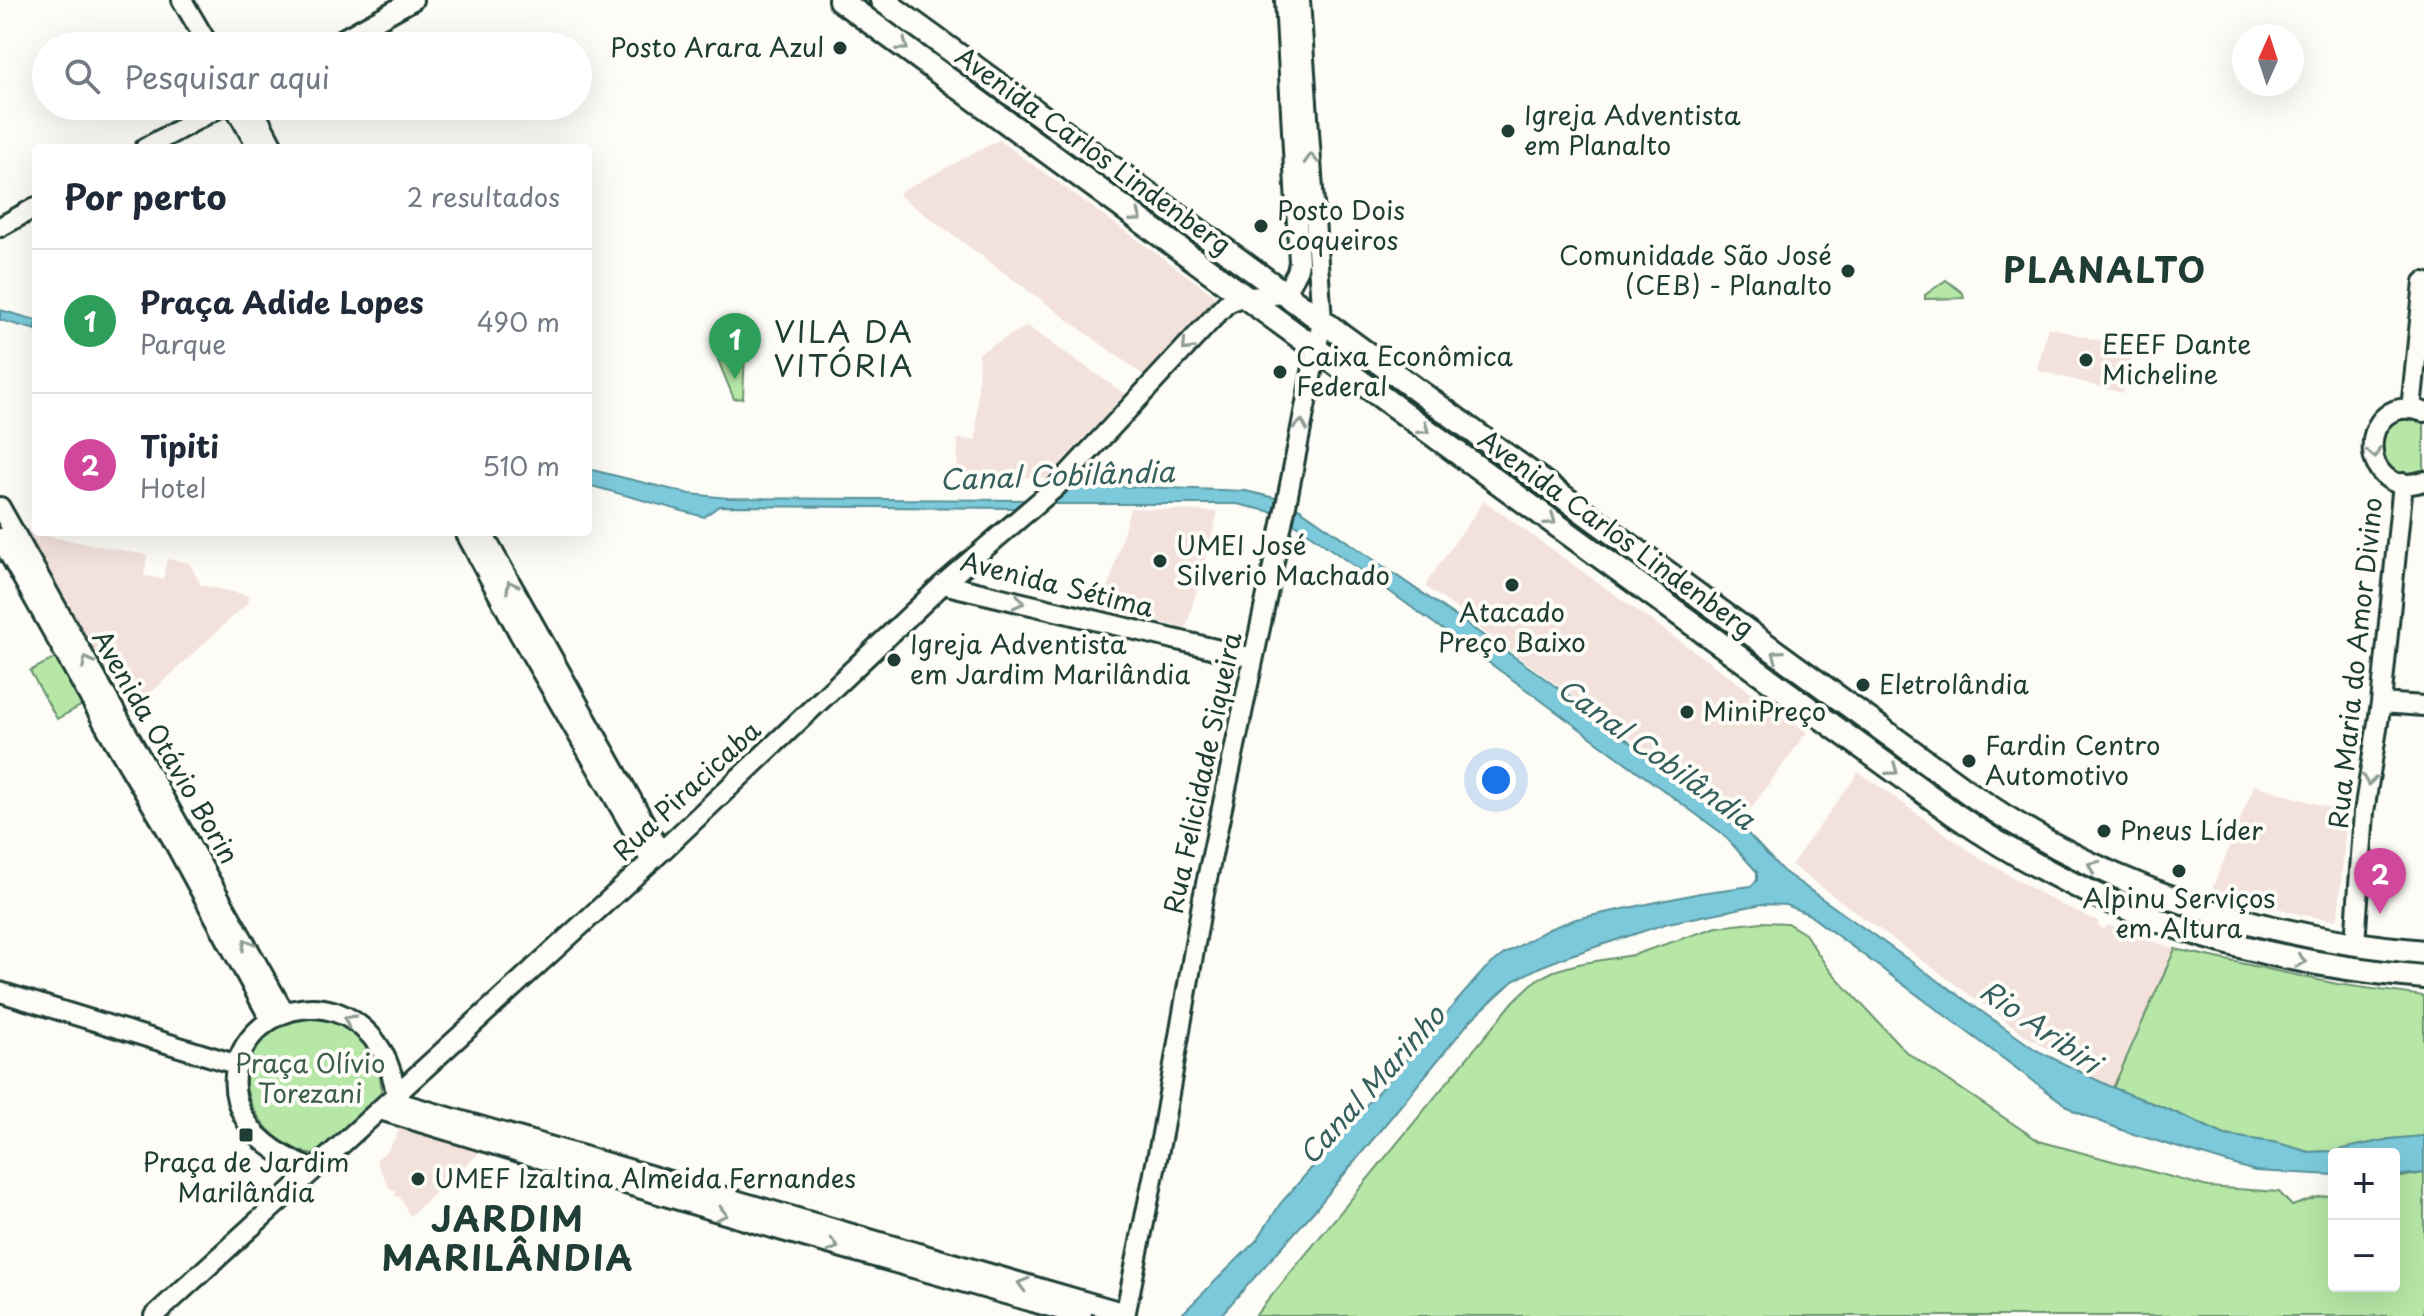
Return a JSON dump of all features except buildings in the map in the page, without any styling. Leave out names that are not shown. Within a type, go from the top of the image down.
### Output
[{"type":"main road","name":"Avenida Carlos Lindenberg","points":[[840,0],[1847,737],[2000,845],[2090,893],[2172,927],[2264,954],[2424,977]]},
{"type":"main road","name":"Avenida Carlos Lindenberg","points":[[882,0],[908,10],[1599,526],[2021,828],[2109,874],[2184,904],[2279,931],[2424,952]]},
{"type":"main road","points":[[1271,315],[1285,294]]},
{"type":"main road","points":[[2353,969],[2355,944]]},
{"type":"street","points":[[182,0],[201,32]]},
{"type":"street","points":[[355,32],[413,0]]},
{"type":"street","points":[[1246,297],[1285,294],[1299,262],[1285,0]]},
{"type":"street","name":"Rua Felicidade Siqueira","points":[[1125,1314],[1162,1134],[1203,898],[1322,321],[1300,0]]},
{"type":"street","points":[[152,144],[196,120]]},
{"type":"street","points":[[242,120],[256,144]]},
{"type":"street","points":[[259,120],[272,144]]},
{"type":"street","points":[[0,227],[32,209]]},
{"type":"street","points":[[2424,282],[2417,410],[2396,411],[2384,418],[2375,430],[2371,444],[2379,470],[2390,479],[2403,483],[2424,481]]},
{"type":"street","name":"Rua Piracicaba","points":[[154,1316],[656,856],[943,584],[1051,491],[1226,304],[1246,297]]},
{"type":"street","name":"Rua Maria do Amor Divino","points":[[2355,944],[2364,812],[2381,703],[2403,483]]},
{"type":"street","name":"Avenida Otávio Borin","points":[[0,509],[277,1016]]},
{"type":"street","points":[[467,536],[520,635],[656,856]]},
{"type":"street","points":[[484,536],[656,856]]},
{"type":"street","name":"Avenida Otávio Borin","points":[[0,538],[106,727],[277,1016]]},
{"type":"street","name":"Avenida Sétima","points":[[943,584],[1253,658]]},
{"type":"street","points":[[2381,703],[2424,706]]},
{"type":"street","points":[[0,992],[238,1065]]},
{"type":"street","points":[[313,1170],[277,1151],[250,1127],[241,1111],[236,1094],[238,1065],[247,1044],[261,1026],[277,1016],[307,1007],[328,1009],[360,1026],[383,1053],[392,1073],[388,1101]]},
{"type":"street","points":[[388,1101],[1125,1314]]},
{"type":"street","points":[[388,1101],[743,1220],[1082,1316]]},
{"type":"shaded area","points":[[999,140],[1214,295],[1215,299],[1146,377],[900,196],[900,192]]},
{"type":"shaded area","points":[[1027,326],[1125,394],[1046,478],[957,475],[958,439],[976,440],[979,353]]},
{"type":"shaded area","name":"EEEF Dante Micheline","points":[[2048,327],[2134,350],[2123,393],[2037,370]]},
{"type":"shaded area","name":"MiniPreço","points":[[1484,501],[1807,732],[1743,819],[1426,587]]},
{"type":"shaded area","name":"UMEI José Silverio Machado","points":[[1130,508],[1218,512],[1186,628],[1103,609]]},
{"type":"shaded area","points":[[25,532],[32,536],[147,555],[144,576],[163,579],[167,559],[189,563],[201,585],[247,595],[249,602],[130,712],[126,710]]},
{"type":"shaded area","points":[[1859,772],[1981,859],[2059,904],[2098,921],[2098,926],[2105,929],[2108,925],[2175,949],[2113,1088],[2025,1035],[1791,865]]},
{"type":"shaded area","points":[[2254,785],[2347,813],[2338,917],[2334,920],[2302,915],[2212,890]]},
{"type":"shaded area","points":[[409,1101],[756,1203],[733,1227],[477,1150],[477,1155],[410,1216],[400,1197],[395,1196],[396,1190],[390,1189],[376,1160],[396,1137]]},
{"type":"green space","points":[[855,0],[865,0],[1257,287],[1249,288]]},
{"type":"green space","points":[[1946,280],[1963,293],[1964,298],[1925,299],[1925,295]]},
{"type":"green space","points":[[745,351],[743,398],[734,399],[718,360]]},
{"type":"green space","points":[[2406,417],[2424,420],[2424,475],[2394,474],[2382,458],[2380,444],[2385,432]]},
{"type":"green space","points":[[57,657],[84,704],[57,719],[30,671]]},
{"type":"green space","points":[[1856,724],[2026,841],[2077,870],[2189,916],[2266,937],[2345,953],[2348,958],[2202,925],[2113,892],[1998,829],[1853,728]]},
{"type":"green space","points":[[1762,922],[1787,923],[1805,934],[1827,967],[1906,1052],[2039,1141],[2208,1187],[2279,1192],[2292,1206],[2328,1196],[2328,1292],[2400,1292],[2400,1178],[2424,1173],[2424,1316],[1255,1316],[1514,1001],[1536,980],[1554,971],[1633,955],[1717,927]]},
{"type":"green space","points":[[2175,949],[2337,984],[2424,996],[2424,1136],[2309,1152],[2278,1143],[2225,1135],[2113,1088]]},
{"type":"green space","name":"Praça Olívio Torezani","points":[[304,1018],[321,1019],[350,1030],[371,1052],[381,1082],[380,1099],[320,1156],[297,1150],[277,1138],[261,1121],[250,1102],[245,1081],[248,1060],[259,1040],[279,1024]]},
{"type":"water","points":[[0,310],[32,319],[32,329],[0,320]]},
{"type":"water","points":[[592,470],[690,494],[728,498],[1028,500],[1087,485],[1246,491],[1275,498],[1300,509],[1536,672],[1734,819],[1783,871],[2036,1050],[2109,1086],[2225,1135],[2278,1143],[2309,1152],[2328,1151],[2328,1175],[2255,1171],[2127,1132],[2074,1111],[1808,914],[1786,905],[1762,904],[1668,923],[1568,956],[1513,981],[1470,1021],[1314,1211],[1220,1316],[1180,1316],[1257,1240],[1280,1204],[1485,969],[1504,954],[1549,929],[1576,919],[1700,893],[1751,886],[1757,880],[1757,872],[1723,834],[1297,525],[1272,512],[1237,504],[1052,504],[1023,508],[719,506],[704,517],[592,486]]},
{"type":"water","points":[[2424,1136],[2424,1173],[2400,1175],[2400,1148],[2347,1148]]},
{"type":"place","name":"Posto Arara Azul","points":[[840,48]]},
{"type":"place","name":"Igreja Adventista em Planalto","points":[[1508,131]]},
{"type":"place","name":"Posto Dois Coqueiros","points":[[1261,226]]},
{"type":"place","name":"Comunidade São José (CEB) - Planalto","points":[[1848,271]]},
{"type":"place","name":"EEEF Dante Micheline","points":[[2086,360]]},
{"type":"place","name":"Caixa Econômica Federal","points":[[1280,372]]},
{"type":"place","name":"Praça Adide Lopes","points":[[735,379]]},
{"type":"place","name":"UMEI José Silverio Machado","points":[[1160,561]]},
{"type":"place","name":"Atacado Preço Baixo","points":[[1512,585]]},
{"type":"place","name":"Igreja Adventista em Jardim Marilândia","points":[[894,660]]},
{"type":"place","name":"Eletrolândia","points":[[1863,685]]},
{"type":"place","name":"MiniPreço","points":[[1687,712]]},
{"type":"place","name":"Fardin Centro Automotivo","points":[[1969,761]]},
{"type":"place","name":"Pneus Líder","points":[[2104,831]]},
{"type":"place","name":"Alpinu Serviços em Altura","points":[[2179,871]]},
{"type":"place","name":"Tipiti","points":[[2380,914]]},
{"type":"place","name":"Praça de Jardim Marilândia","points":[[246,1135]]},
{"type":"place","name":"UMEF Izaltina Almeida Fernandes","points":[[418,1179]]},
{"type":"district","name":"PLANALTO","points":[[2105,271]]},
{"type":"district","name":"VILA DA VITÓRIA","points":[[844,350]]},
{"type":"district","name":"JARDIM MARILÂNDIA","points":[[508,1240]]},
{"type":"water label","name":"Canal Cobilândia","points":[[1057,476]]},
{"type":"water label","name":"Canal Cobilândia","points":[[1656,754]]},
{"type":"water label","name":"Rio Aribiri","points":[[2040,1027]]},
{"type":"water label","name":"Canal Marinho","points":[[1372,1085]]}]
